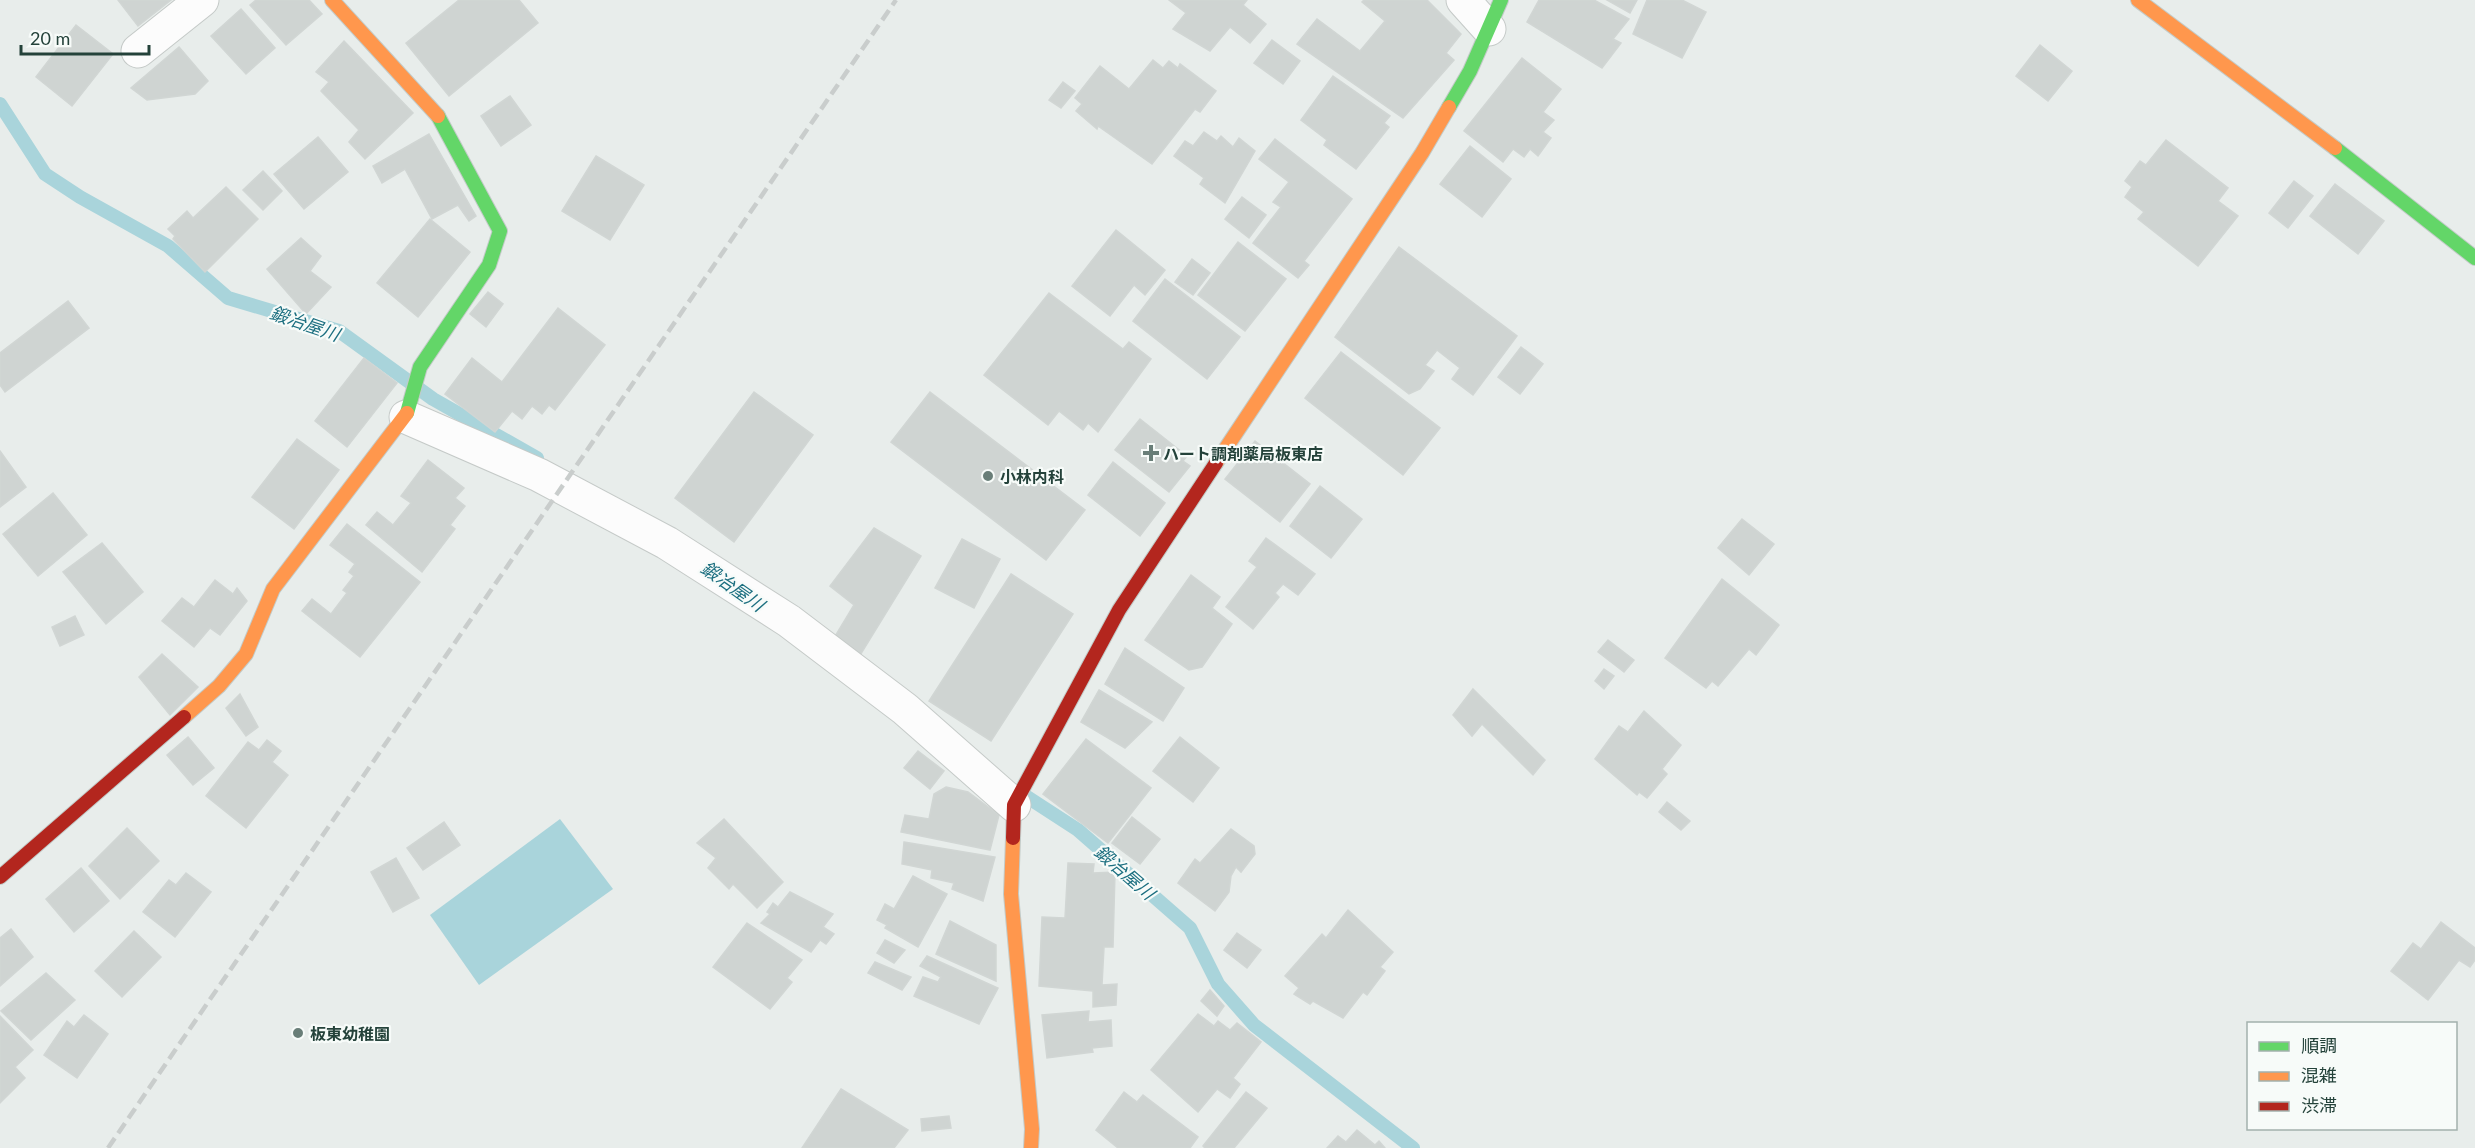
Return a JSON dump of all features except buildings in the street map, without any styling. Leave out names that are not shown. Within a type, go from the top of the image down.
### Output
[{"type":"street","points":[[138,51],[202,0]]},
{"type":"street","points":[[0,877],[219,686],[246,654],[273,590],[348,488],[406,417],[420,367],[489,265],[500,231],[443,122],[332,0]]},
{"type":"street","points":[[1031,1148],[1032,1130],[1011,894],[1014,805],[1119,610],[1422,153],[1470,71],[1495,14],[1462,0]]},
{"type":"street","points":[[2138,0],[2307,126],[2475,258]]},
{"type":"street","points":[[406,417],[539,475],[677,549],[789,621],[905,709],[1014,805]]},
{"type":"water","points":[[560,819],[613,889],[479,985],[430,915]]},
{"type":"waterway","name":"鍛冶屋川","points":[[0,104],[45,174],[80,197],[168,246],[228,298],[339,331],[433,399],[537,458]]},
{"type":"waterway","name":"鍛冶屋川","points":[[1021,793],[1078,830],[1190,928],[1218,984],[1254,1025],[1413,1148]]},
{"type":"railway","points":[[108,1148],[896,0]]},
{"type":"traffic: fast","points":[[1449,107],[1470,71],[1501,0]]},
{"type":"traffic: fast","points":[[407,413],[420,367],[489,265],[500,231],[438,116]]},
{"type":"traffic: fast","points":[[2335,148],[2475,258]]},
{"type":"traffic: slow","points":[[332,0],[438,116]]},
{"type":"traffic: slow","points":[[2138,0],[2335,148]]},
{"type":"traffic: slow","points":[[1216,463],[1422,153],[1449,107]]},
{"type":"traffic: slow","points":[[184,717],[219,686],[246,654],[273,589],[407,413]]},
{"type":"traffic: slow","points":[[1013,838],[1011,894],[1032,1129],[1031,1148]]},
{"type":"traffic: jam","points":[[1013,838],[1014,805],[1119,610],[1216,463]]},
{"type":"traffic: jam","points":[[0,877],[184,717]]},
{"type":"place","name":"ハート調剤薬局板東店","points":[[1151,453]]},
{"type":"place","name":"小林内科","points":[[988,476]]},
{"type":"place","name":"板東幼稚園","points":[[298,1033]]}]
